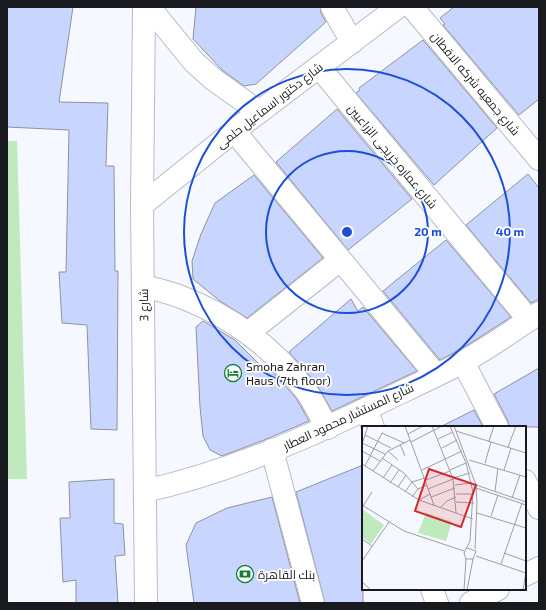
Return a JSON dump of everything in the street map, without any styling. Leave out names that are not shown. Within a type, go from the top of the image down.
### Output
[{"type":"street","name":"شارع 3","points":[[144,7],[142,205],[146,603]]},
{"type":"street","points":[[149,7],[194,62],[213,79],[259,112]]},
{"type":"street","points":[[332,7],[352,42]]},
{"type":"street","name":"شارع دكتور اسماعيل حلمى","points":[[142,205],[234,131],[398,7]]},
{"type":"street","name":"شارع جمعيه شركه الاقطان","points":[[412,7],[539,159]]},
{"type":"street","name":"شارع عماره خريجى الزراعيين","points":[[319,67],[534,316]]},
{"type":"street","points":[[234,131],[436,375]]},
{"type":"street","points":[[248,333],[340,260]]},
{"type":"street","points":[[143,286],[180,296],[215,312],[248,333],[279,360],[306,392],[328,428]]},
{"type":"street","name":"شارع المستشار محمود العطار","points":[[145,491],[177,484],[210,474],[328,428],[370,418],[436,375],[463,362],[534,316]]},
{"type":"street","points":[[463,362],[496,426]]},
{"type":"street","points":[[272,450],[313,603]]},
{"type":"street","points":[[526,483],[539,508]]},
{"type":"street","points":[[526,574],[539,568]]},
{"type":"street","points":[[432,590],[437,603]]},
{"type":"street","points":[[471,603],[496,590]]},
{"type":"green space","points":[[7,141],[17,141],[27,479],[7,479]]},
{"type":"building","points":[[7,7],[73,7],[59,102],[108,103],[106,166],[114,166],[115,271],[118,271],[117,430],[91,429],[87,325],[62,323],[59,272],[66,272],[69,130],[7,127]]},
{"type":"building","points":[[196,7],[320,7],[321,13],[326,22],[256,84],[244,86],[222,70],[193,39]]},
{"type":"building","points":[[454,7],[539,7],[539,99],[519,115],[443,25],[445,24],[440,18]]},
{"type":"building","points":[[423,40],[497,128],[434,185],[356,93],[360,90],[359,88]]},
{"type":"building","points":[[337,109],[412,199],[348,250],[276,162]]},
{"type":"building","points":[[528,174],[539,188],[539,299],[531,303],[466,225]]},
{"type":"building","points":[[254,175],[323,258],[247,318],[220,301],[193,279],[192,261],[201,234],[215,203]]},
{"type":"building","points":[[446,240],[511,317],[466,346],[440,360],[383,291]]},
{"type":"building","points":[[351,299],[358,311],[363,307],[417,371],[332,411],[316,383],[289,352]]},
{"type":"building","name":"Smoha Zahran Haus (7th floor)","points":[[203,321],[235,340],[267,372],[270,369],[296,398],[309,421],[222,456],[210,450],[203,436],[200,407],[196,327]]},
{"type":"building","points":[[539,368],[539,427],[509,426],[508,421],[494,394]]},
{"type":"building","points":[[474,410],[482,426],[442,426]]},
{"type":"building","points":[[362,465],[363,603],[325,603],[296,492]]},
{"type":"building","points":[[114,479],[114,523],[123,524],[125,555],[115,556],[118,603],[76,603],[76,580],[63,582],[60,518],[70,518],[69,482]]},
{"type":"building","name":"بنك القاهرة","points":[[272,497],[300,603],[194,603],[186,545],[196,523],[227,508]]},
{"type":"place","name":"Smoha Zahran Haus (7th floor)","points":[[233,373]]},
{"type":"place","name":"بنك القاهرة","points":[[245,574]]}]
